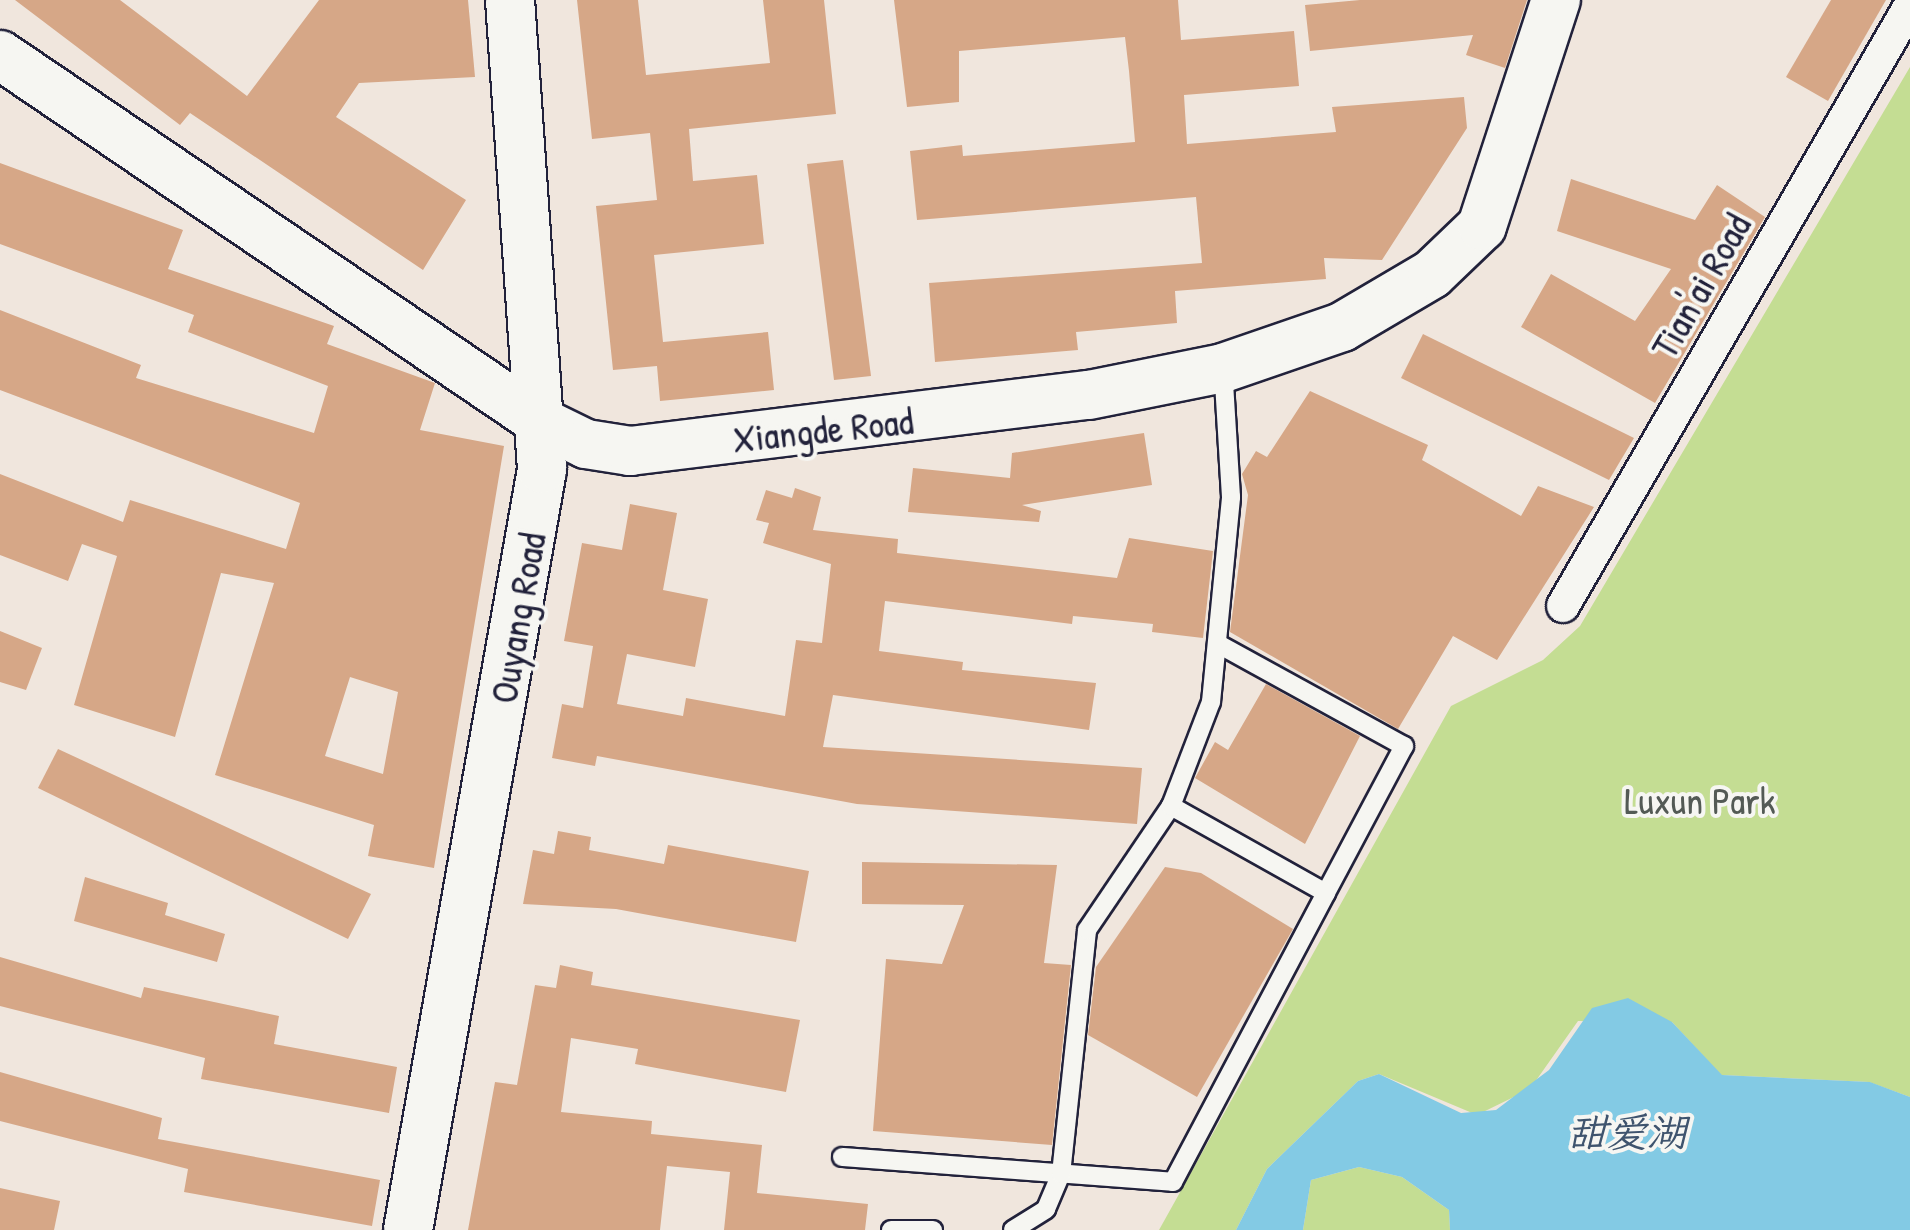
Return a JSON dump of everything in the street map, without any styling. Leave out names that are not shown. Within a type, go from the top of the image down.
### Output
[{"type":"street","name":"Ouyang Road","points":[[408,1230],[537,515],[541,422],[510,0]]},
{"type":"street","name":"Xiangde Road","points":[[0,55],[541,422],[586,444],[630,451],[948,416],[1223,368],[1342,327],[1459,252],[1500,184],[1556,0]]},
{"type":"street","name":"Tian'ai Road","points":[[1562,606],[1910,6]]},
{"type":"lane","points":[[1013,1230],[1046,1209],[1061,1174],[1087,930],[1171,806],[1194,757],[1220,644],[1231,498],[1223,368]]},
{"type":"lane","points":[[842,1156],[1174,1182],[1404,746],[1220,644]]},
{"type":"lane","points":[[1171,806],[1326,893]]},
{"type":"lane","points":[[891,1230],[933,1230]]},
{"type":"green space","name":"Luxun Park","points":[[1910,67],[1910,1097],[1869,1082],[1721,1075],[1672,1022],[1578,1021],[1530,1089],[1477,1115],[1379,1074],[1358,1081],[1267,1169],[1236,1230],[1159,1230],[1451,706],[1543,660],[1580,626]]},
{"type":"green space","points":[[1359,1167],[1402,1177],[1449,1210],[1450,1230],[1303,1230],[1311,1180]]},
{"type":"water","name":"甜爱湖","points":[[1628,998],[1672,1022],[1722,1075],[1870,1082],[1910,1097],[1910,1230],[1450,1230],[1449,1210],[1402,1177],[1359,1167],[1311,1180],[1303,1230],[1236,1230],[1267,1169],[1358,1081],[1379,1074],[1461,1113],[1496,1110],[1549,1070],[1592,1008]]},
{"type":"building","points":[[15,0],[120,0],[247,96],[319,0],[468,0],[475,77],[359,83],[336,117],[466,200],[423,270],[190,113],[180,125]]},
{"type":"building","points":[[577,0],[638,0],[646,75],[770,63],[763,0],[824,0],[836,114],[689,129],[693,181],[757,175],[764,244],[654,255],[663,342],[768,332],[774,390],[660,401],[657,366],[613,370],[596,206],[657,200],[650,133],[592,139]]},
{"type":"building","points":[[894,0],[1178,0],[1181,40],[1294,31],[1299,86],[1184,95],[1187,144],[1336,132],[1332,107],[1464,97],[1467,128],[1382,260],[1324,258],[1326,279],[1175,291],[1177,323],[1076,332],[1078,350],[935,362],[929,283],[1202,263],[1196,197],[917,220],[910,151],[962,145],[963,156],[1135,142],[1129,71],[1125,37],[959,51],[959,102],[907,107]]},
{"type":"building","points":[[1360,0],[1527,0],[1505,68],[1466,55],[1473,35],[1310,51],[1305,5]]},
{"type":"building","points":[[1831,0],[1886,0],[1828,101],[1786,77]]},
{"type":"building","points":[[843,160],[871,376],[834,380],[807,164]]},
{"type":"building","points":[[0,163],[183,230],[168,269],[334,326],[327,344],[435,383],[420,430],[504,446],[434,868],[368,856],[374,825],[215,775],[274,583],[221,573],[175,737],[74,705],[117,556],[82,544],[68,581],[0,555],[0,474],[123,522],[130,500],[286,549],[300,503],[0,390],[0,310],[141,365],[136,378],[314,433],[328,386],[188,332],[194,315],[0,244]],"holes":[[[350,677],[398,692],[383,774],[325,756]]]},
{"type":"building","points":[[1571,179],[1695,220],[1717,185],[1765,217],[1655,403],[1521,327],[1551,274],[1635,321],[1671,269],[1557,231]]},
{"type":"building","points":[[1423,334],[1634,438],[1609,480],[1401,378]]},
{"type":"building","points":[[1310,391],[1428,445],[1422,460],[1521,516],[1538,486],[1594,507],[1497,660],[1453,636],[1398,729],[1230,632],[1248,495],[1242,474],[1256,451],[1267,457]]},
{"type":"building","points":[[1144,433],[1152,485],[1022,505],[1041,511],[1039,522],[908,512],[913,468],[1010,478],[1012,453]]},
{"type":"building","points":[[795,488],[821,497],[813,530],[898,539],[897,553],[1117,578],[1129,538],[1213,551],[1203,638],[1152,632],[1153,624],[1073,616],[1072,624],[885,601],[879,651],[963,662],[962,670],[1096,683],[1089,730],[833,695],[823,747],[1142,768],[1137,824],[857,804],[597,756],[595,766],[552,758],[562,704],[583,708],[593,646],[564,641],[582,543],[622,550],[630,504],[677,513],[663,590],[708,599],[695,667],[627,654],[617,704],[683,716],[686,698],[785,716],[796,640],[822,643],[831,564],[763,543],[769,523],[756,520],[766,490],[792,498]]},
{"type":"building","points":[[0,631],[42,648],[26,690],[0,682]]},
{"type":"building","points":[[1266,684],[1360,736],[1305,844],[1195,778],[1215,742],[1228,750]]},
{"type":"building","points":[[58,749],[371,894],[348,939],[38,788]]},
{"type":"building","points":[[558,831],[591,837],[589,850],[664,864],[668,845],[809,871],[796,942],[616,909],[523,904],[533,850],[554,854]]},
{"type":"building","points":[[862,862],[1057,865],[1044,963],[1071,965],[1052,1145],[873,1131],[886,959],[942,964],[964,905],[862,904]]},
{"type":"building","points":[[1165,867],[1201,873],[1293,929],[1197,1097],[1088,1035],[1096,967]]},
{"type":"building","points":[[85,877],[168,903],[165,915],[225,934],[217,962],[74,921]]},
{"type":"building","points":[[0,957],[141,998],[144,987],[279,1016],[274,1044],[397,1067],[389,1113],[201,1079],[205,1058],[0,1006]]},
{"type":"building","points":[[560,965],[593,972],[591,985],[800,1020],[786,1092],[635,1064],[638,1049],[571,1038],[561,1112],[652,1121],[651,1134],[762,1145],[757,1193],[868,1204],[865,1230],[724,1230],[730,1172],[667,1166],[660,1230],[468,1230],[495,1082],[517,1085],[535,985],[556,988]]},
{"type":"building","points":[[0,1072],[162,1118],[158,1139],[380,1180],[372,1226],[184,1192],[188,1169],[0,1121]]},
{"type":"building","points":[[0,1188],[60,1201],[54,1230],[0,1230]]}]
